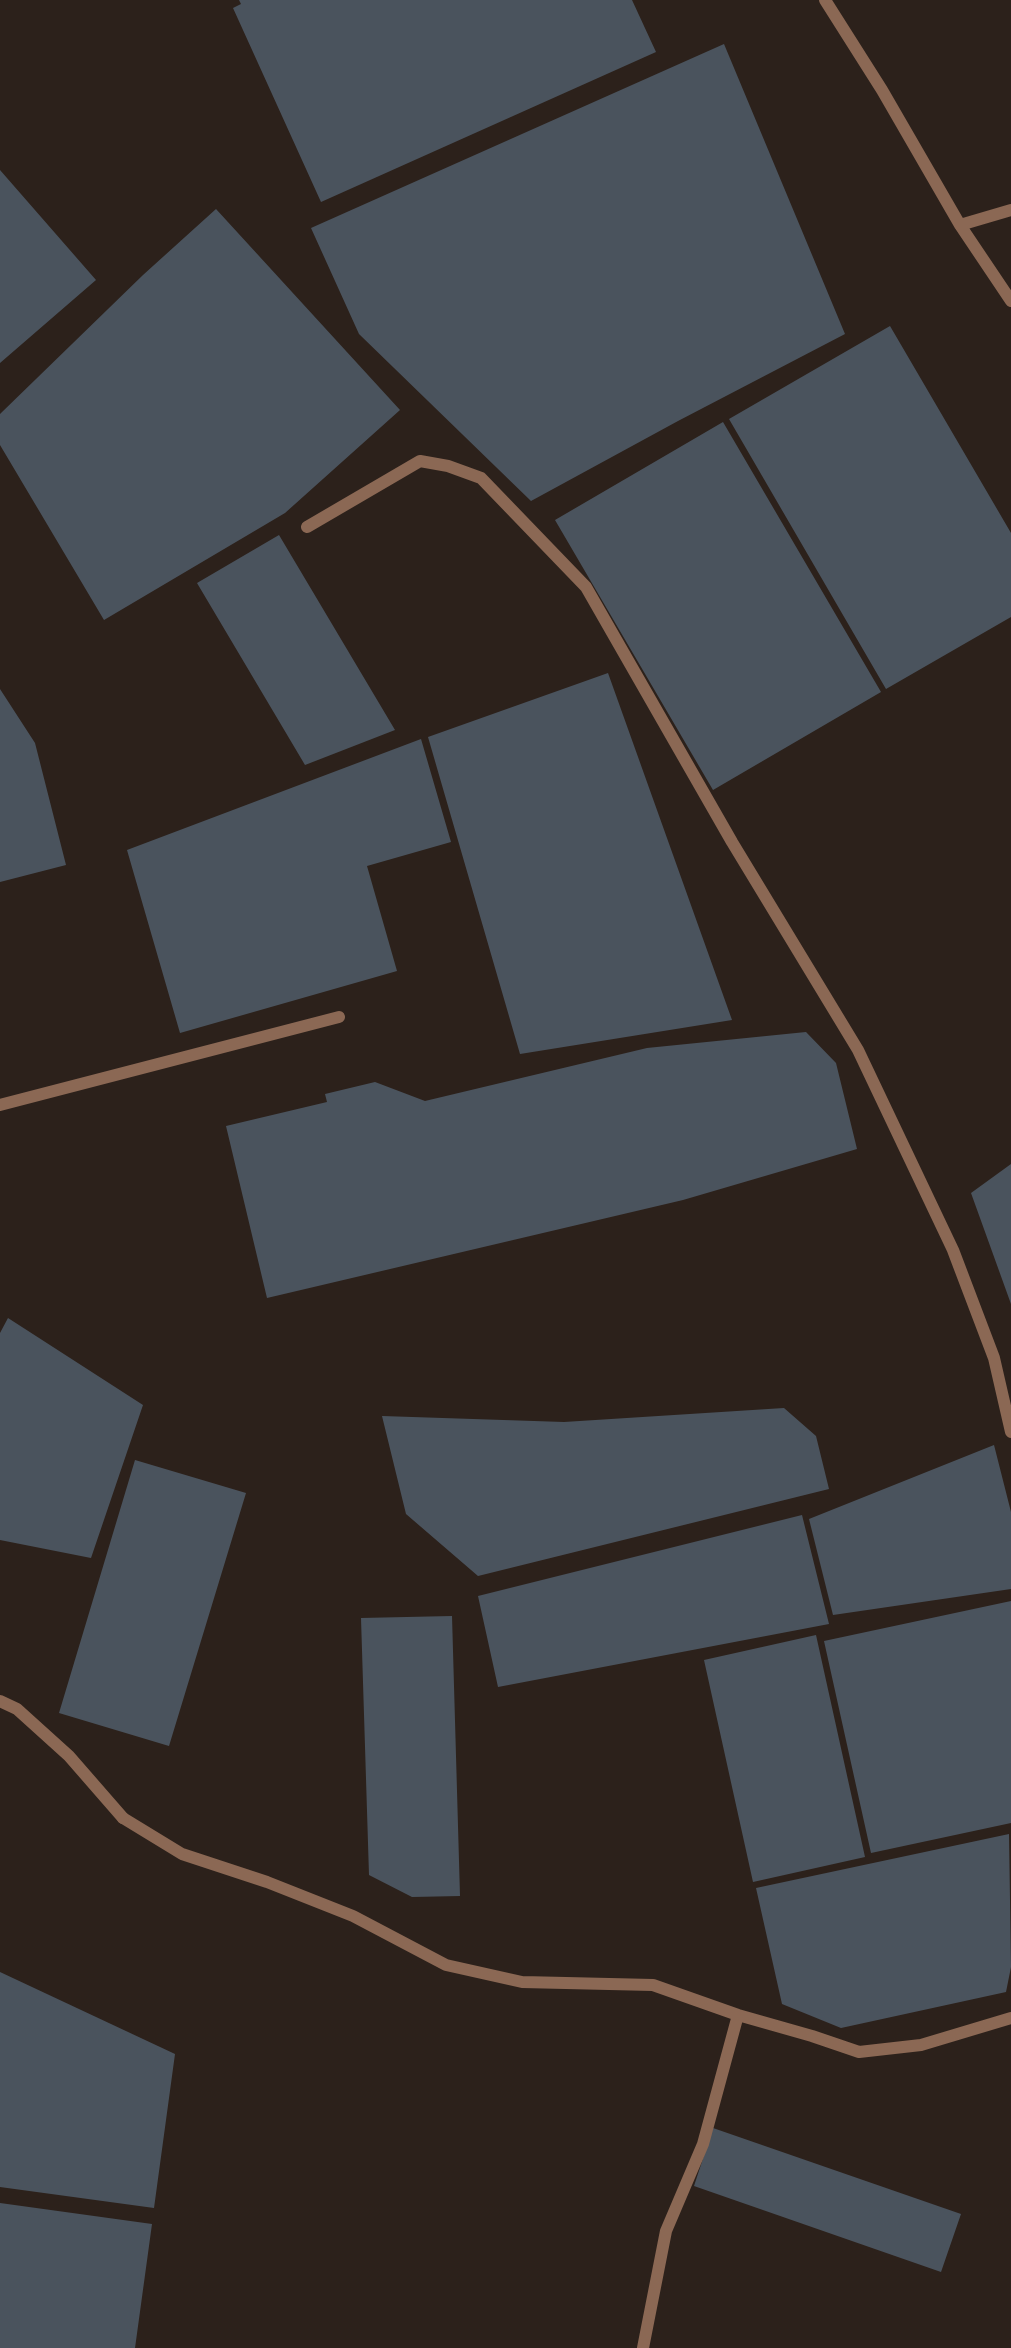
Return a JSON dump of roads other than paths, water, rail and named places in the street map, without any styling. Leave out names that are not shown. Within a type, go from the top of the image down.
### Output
[{"type":"street","points":[[825,0],[882,90],[960,225],[1011,301]]},
{"type":"street","points":[[960,225],[1011,210]]},
{"type":"street","points":[[307,527],[420,461],[448,466],[481,478],[586,587],[726,832],[858,1050],[953,1250],[994,1358],[1011,1432]]},
{"type":"street","points":[[0,1105],[339,1017]]},
{"type":"street","points":[[0,1701],[17,1709],[69,1756],[123,1818],[182,1854],[267,1882],[353,1916],[446,1965],[522,1982],[654,1985],[738,2015],[859,2052],[921,2045],[1011,2018]]},
{"type":"street","points":[[643,2348],[666,2231],[703,2144],[738,2015]]}]
